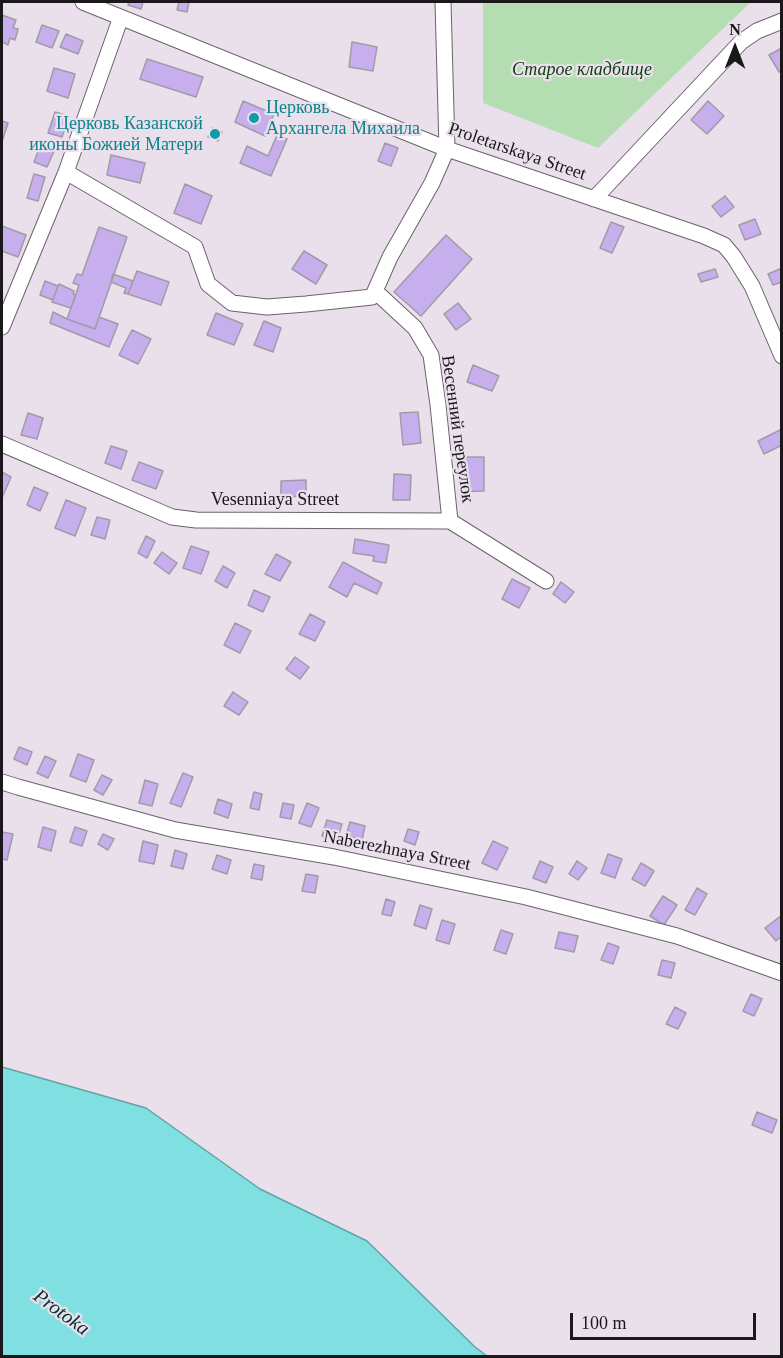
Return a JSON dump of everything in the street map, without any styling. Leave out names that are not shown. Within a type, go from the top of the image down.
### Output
[{"type":"street","name":"Proletarskaya Street","points":[[83,2],[447,149],[705,236],[724,245],[752,286],[782,356]]},
{"type":"street","points":[[66,172],[195,247],[208,284],[232,303],[267,307],[372,297],[390,257],[432,183],[447,149],[443,2]]},
{"type":"street","points":[[2,327],[66,172],[121,17]]},
{"type":"street","points":[[594,199],[741,42],[757,31],[782,21]]},
{"type":"street","name":"Весенний переулок","points":[[375,291],[415,328],[430,355],[438,405],[450,521]]},
{"type":"street","name":"Vesenniaya Street","points":[[2,444],[172,517],[196,520],[450,521]]},
{"type":"street","points":[[450,521],[546,581]]},
{"type":"street","name":"Naberezhnaya Street","points":[[2,782],[175,830],[334,857],[526,897],[677,936],[782,973]]},
{"type":"green space","name":"Старое кладбище","points":[[483,2],[751,2],[598,148],[483,103]]},
{"type":"water","name":"Protoka","points":[[2,1067],[146,1108],[260,1189],[367,1241],[475,1347],[487,1356],[2,1356]]},
{"type":"building","points":[[129,2],[143,2],[141,9],[128,5]]},
{"type":"building","points":[[179,2],[189,2],[187,12],[177,10]]},
{"type":"building","points":[[2,15],[16,20],[13,28],[18,29],[15,40],[10,38],[8,45],[2,42]]},
{"type":"building","points":[[42,25],[59,31],[52,48],[36,42]]},
{"type":"building","points":[[66,34],[83,41],[78,54],[60,47]]},
{"type":"building","points":[[352,42],[377,47],[373,71],[349,67]]},
{"type":"building","points":[[782,48],[782,71],[779,72],[769,55]]},
{"type":"building","points":[[147,59],[203,77],[196,97],[140,79]]},
{"type":"building","points":[[54,68],[75,74],[68,98],[47,91]]},
{"type":"building","name":"Церковь Архангела Михаила","points":[[243,101],[274,114],[265,136],[235,122]]},
{"type":"building","points":[[708,101],[724,116],[707,134],[691,120]]},
{"type":"building","points":[[55,112],[69,116],[62,137],[48,133]]},
{"type":"building","points":[[2,121],[8,123],[2,142]]},
{"type":"building","name":"Церковь Казанской иконы Божией Матери","points":[[212,128],[222,132],[218,141],[208,137]]},
{"type":"building","points":[[277,135],[287,139],[271,176],[240,163],[247,146],[268,156]]},
{"type":"building","points":[[41,143],[55,149],[47,167],[34,162]]},
{"type":"building","points":[[385,143],[398,148],[391,166],[378,161]]},
{"type":"building","points":[[111,155],[145,163],[140,183],[107,175]]},
{"type":"building","points":[[34,174],[45,177],[38,201],[27,198]]},
{"type":"building","points":[[185,184],[212,196],[201,224],[174,213]]},
{"type":"building","points":[[725,196],[734,207],[721,217],[712,206]]},
{"type":"building","points":[[755,219],[761,234],[745,240],[739,225]]},
{"type":"building","points":[[611,222],[624,227],[612,253],[600,248]]},
{"type":"building","points":[[2,226],[26,235],[18,257],[2,251]]},
{"type":"building","points":[[99,227],[127,237],[95,329],[67,319],[79,285],[73,283],[77,274],[82,275]]},
{"type":"building","points":[[446,235],[472,259],[421,316],[394,292]]},
{"type":"building","points":[[304,251],[327,265],[316,284],[292,269]]},
{"type":"building","points":[[782,268],[782,282],[773,285],[768,274]]},
{"type":"building","points":[[715,269],[718,277],[701,282],[698,274]]},
{"type":"building","points":[[137,271],[169,282],[161,305],[128,294]]},
{"type":"building","points":[[113,274],[133,281],[128,294],[124,293],[126,288],[111,282]]},
{"type":"building","points":[[45,281],[58,286],[53,300],[40,295]]},
{"type":"building","points":[[59,284],[74,291],[73,294],[76,295],[71,308],[52,302]]},
{"type":"building","points":[[458,303],[471,319],[456,330],[444,314]]},
{"type":"building","points":[[53,312],[95,329],[99,317],[118,324],[109,347],[50,323]]},
{"type":"building","points":[[216,313],[243,324],[234,345],[207,335]]},
{"type":"building","points":[[264,321],[281,328],[273,352],[254,345]]},
{"type":"building","points":[[132,330],[151,339],[138,364],[119,355]]},
{"type":"building","points":[[473,365],[499,376],[492,391],[467,382]]},
{"type":"building","points":[[418,412],[421,443],[403,445],[400,413]]},
{"type":"building","points":[[28,413],[43,418],[37,439],[21,435]]},
{"type":"building","points":[[782,429],[782,445],[764,454],[758,441]]},
{"type":"building","points":[[111,446],[127,451],[121,469],[105,463]]},
{"type":"building","points":[[459,457],[484,457],[484,491],[460,492]]},
{"type":"building","points":[[139,462],[163,471],[156,489],[132,480]]},
{"type":"building","points":[[2,472],[11,477],[2,498]]},
{"type":"building","points":[[394,474],[411,475],[410,500],[393,500]]},
{"type":"building","points":[[306,480],[306,496],[281,497],[281,481]]},
{"type":"building","points":[[34,487],[48,493],[40,511],[27,505]]},
{"type":"building","points":[[66,500],[86,508],[75,536],[55,528]]},
{"type":"building","points":[[97,517],[110,520],[105,539],[91,535]]},
{"type":"building","points":[[146,536],[155,541],[147,558],[138,553]]},
{"type":"building","points":[[355,539],[389,545],[386,563],[373,561],[374,556],[353,553]]},
{"type":"building","points":[[191,546],[209,552],[201,574],[183,568]]},
{"type":"building","points":[[162,552],[177,563],[169,574],[154,563]]},
{"type":"building","points":[[276,554],[291,562],[280,581],[265,574]]},
{"type":"building","points":[[343,562],[382,583],[377,594],[354,583],[347,597],[329,587]]},
{"type":"building","points":[[223,566],[235,573],[227,588],[215,581]]},
{"type":"building","points":[[512,579],[530,588],[519,608],[502,599]]},
{"type":"building","points":[[561,582],[574,592],[565,603],[553,594]]},
{"type":"building","points":[[254,590],[270,597],[263,612],[248,605]]},
{"type":"building","points":[[310,614],[325,622],[315,641],[299,634]]},
{"type":"building","points":[[235,623],[251,631],[240,653],[224,645]]},
{"type":"building","points":[[295,657],[309,667],[300,679],[286,669]]},
{"type":"building","points":[[233,692],[248,702],[239,715],[224,706]]},
{"type":"building","points":[[19,747],[32,752],[27,765],[14,759]]},
{"type":"building","points":[[78,754],[94,760],[86,782],[70,776]]},
{"type":"building","points":[[45,756],[56,761],[48,778],[37,773]]},
{"type":"building","points":[[183,773],[193,777],[181,807],[170,803]]},
{"type":"building","points":[[102,775],[112,780],[103,795],[94,790]]},
{"type":"building","points":[[145,780],[158,784],[152,806],[139,803]]},
{"type":"building","points":[[254,792],[262,794],[259,810],[250,808]]},
{"type":"building","points":[[218,799],[232,804],[228,818],[214,813]]},
{"type":"building","points":[[283,803],[294,805],[291,819],[280,817]]},
{"type":"building","points":[[307,803],[319,808],[311,827],[299,823]]},
{"type":"building","points":[[327,820],[342,824],[337,841],[322,836]]},
{"type":"building","points":[[350,822],[365,826],[362,840],[346,836]]},
{"type":"building","points":[[43,827],[56,831],[51,851],[38,847]]},
{"type":"building","points":[[75,827],[87,831],[82,846],[70,842]]},
{"type":"building","points":[[408,829],[419,832],[415,845],[404,841]]},
{"type":"building","points":[[2,832],[13,834],[7,860],[2,859]]},
{"type":"building","points":[[103,834],[114,839],[108,850],[98,844]]},
{"type":"building","points":[[143,841],[158,845],[154,864],[139,861]]},
{"type":"building","points":[[493,841],[508,848],[497,870],[482,863]]},
{"type":"building","points":[[175,850],[187,854],[183,869],[171,866]]},
{"type":"building","points":[[608,854],[622,859],[615,878],[601,873]]},
{"type":"building","points":[[217,855],[231,860],[227,874],[212,869]]},
{"type":"building","points":[[540,861],[553,867],[546,883],[533,878]]},
{"type":"building","points":[[577,861],[587,868],[578,880],[569,874]]},
{"type":"building","points":[[641,863],[654,871],[645,886],[632,879]]},
{"type":"building","points":[[254,864],[264,866],[262,880],[251,878]]},
{"type":"building","points":[[306,874],[318,876],[315,893],[302,891]]},
{"type":"building","points":[[697,888],[707,894],[695,915],[685,910]]},
{"type":"building","points":[[663,896],[677,905],[664,925],[650,916]]},
{"type":"building","points":[[386,899],[395,902],[391,916],[382,914]]},
{"type":"building","points":[[420,905],[432,909],[426,929],[414,925]]},
{"type":"building","points":[[782,915],[782,936],[776,941],[765,928]]},
{"type":"building","points":[[442,920],[455,924],[449,944],[436,940]]},
{"type":"building","points":[[501,930],[513,934],[506,954],[494,950]]},
{"type":"building","points":[[559,932],[578,936],[574,952],[555,948]]},
{"type":"building","points":[[608,943],[619,947],[613,964],[601,960]]},
{"type":"building","points":[[662,960],[675,963],[671,978],[658,975]]},
{"type":"building","points":[[751,994],[762,999],[754,1016],[743,1011]]},
{"type":"building","points":[[675,1007],[686,1013],[678,1029],[666,1024]]},
{"type":"building","points":[[757,1112],[777,1120],[772,1133],[752,1125]]},
{"type":"place","name":"Церковь Архангела Михаила","points":[[254,118]]},
{"type":"place","name":"Церковь Казанской иконы Божией Матери","points":[[215,134]]}]
